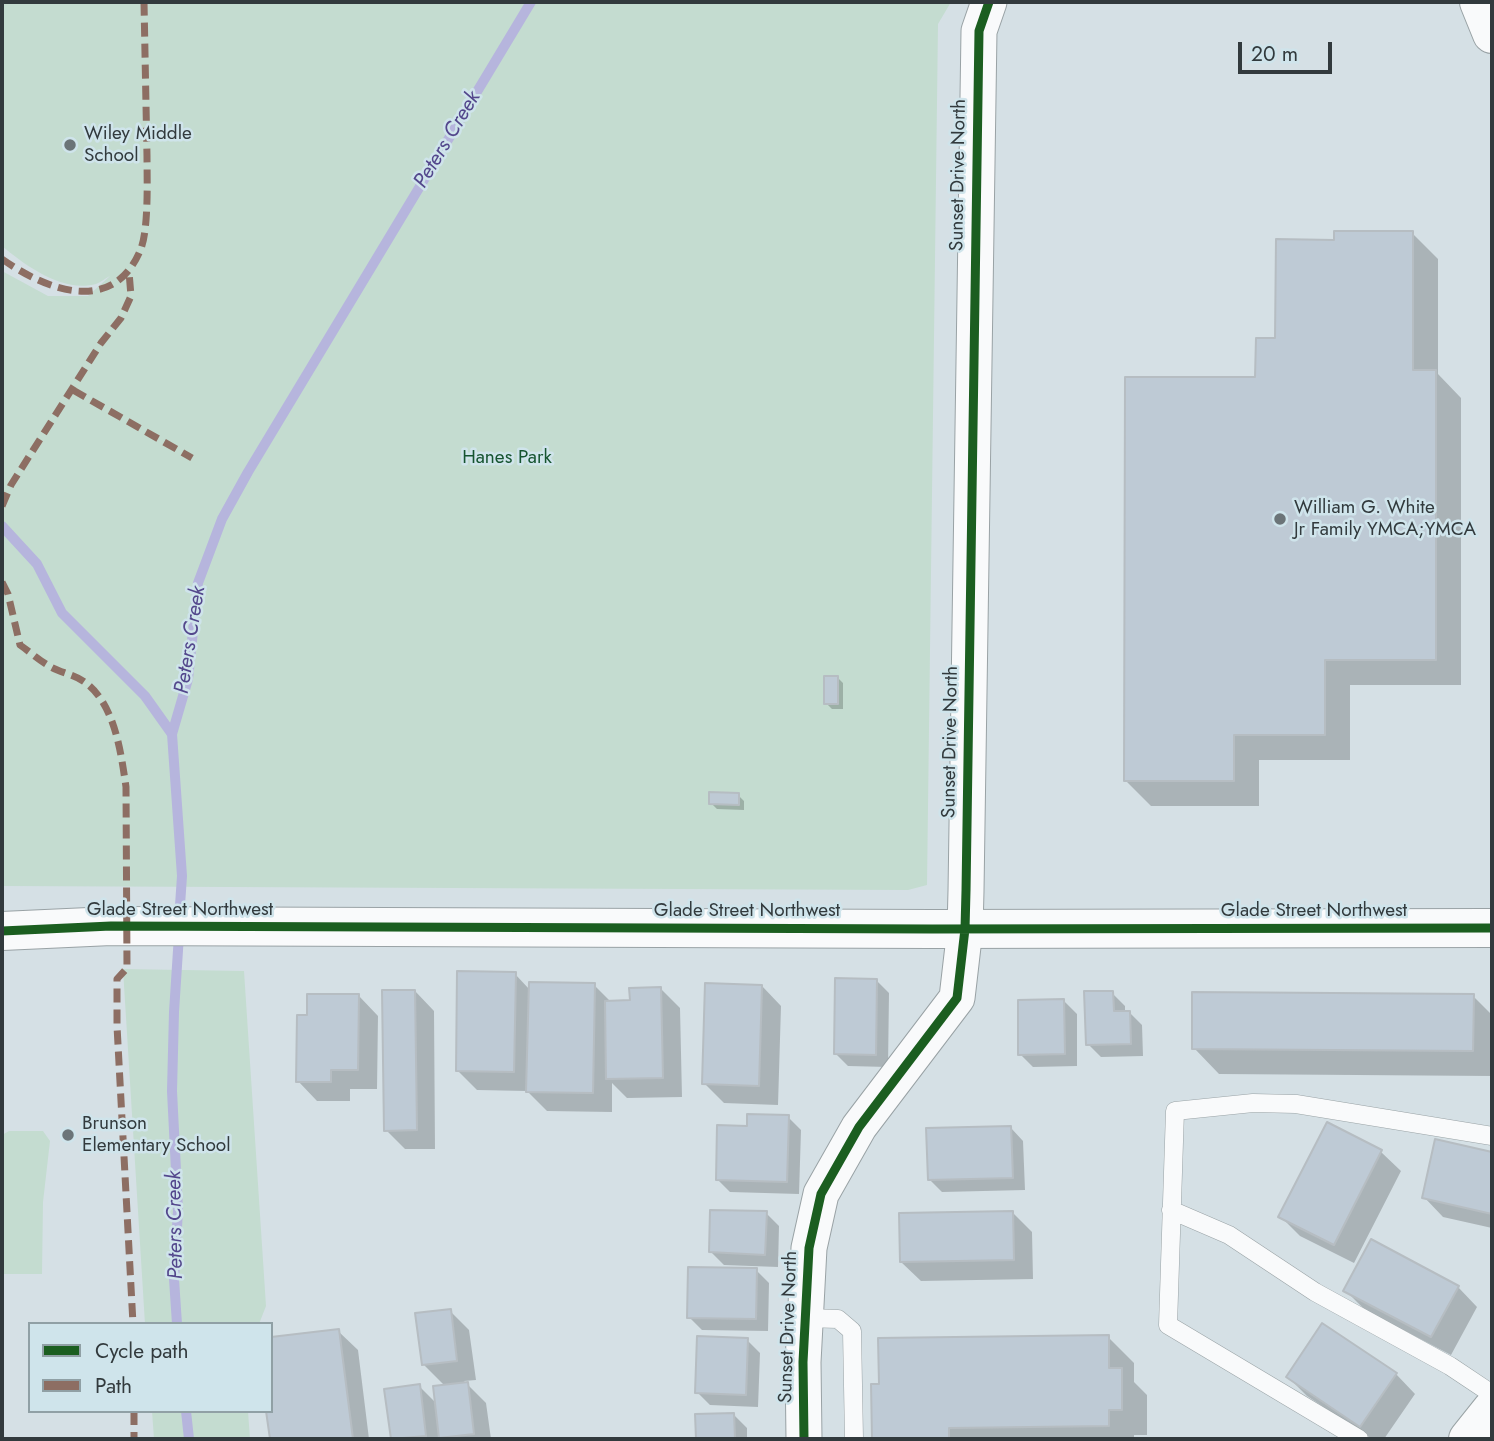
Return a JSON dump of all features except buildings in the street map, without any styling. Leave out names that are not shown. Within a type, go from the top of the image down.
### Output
[{"type":"street","name":"Sunset Drive North","points":[[804,1439],[805,1318],[809,1248],[821,1194],[859,1127],[957,998],[965,929],[979,31],[989,2]]},
{"type":"street","points":[[1479,2],[1492,34]]},
{"type":"street","name":"Glade Street Northwest","points":[[6,929],[111,926],[1492,928]]},
{"type":"street","points":[[1468,1439],[1492,1409]]},
{"type":"lane","points":[[1359,1439],[1168,1325],[1175,1111],[1252,1103],[1296,1104],[1492,1136]]},
{"type":"lane","points":[[1171,1210],[1229,1235],[1315,1292],[1450,1366],[1492,1394]]},
{"type":"lane","points":[[805,1318],[838,1319],[852,1331],[854,1439]]},
{"type":"green space","name":"Hanes Park","points":[[2,2],[951,2],[938,24],[927,885],[908,890],[2,886],[2,271],[48,296],[88,296],[110,276],[96,284],[71,285],[46,276],[2,246]]},
{"type":"green space","points":[[123,969],[244,971],[266,1306],[260,1322],[145,1322]]},
{"type":"green space","points":[[9,1131],[43,1131],[50,1141],[43,1202],[42,1274],[2,1274],[2,1135]]},
{"type":"green space","points":[[152,1413],[248,1413],[250,1439],[154,1439]]},
{"type":"waterway","name":"Peters Creek","points":[[179,920],[182,876],[172,734],[188,679],[198,583],[222,519],[531,2]]},
{"type":"waterway","points":[[2,526],[37,564],[62,613],[145,696],[172,734]]},
{"type":"waterway","name":"Peters Creek","points":[[177,1322],[174,1279],[178,1210],[172,1091],[179,935]]},
{"type":"waterway","name":"Peters Creek","points":[[186,1413],[189,1439]]},
{"type":"marked path","points":[[2,259],[38,280],[58,287],[77,291],[96,290],[113,284],[128,271],[140,251],[145,231],[147,191],[144,2]]},
{"type":"marked path","points":[[2,506],[11,485],[101,343],[121,318],[131,296],[129,272]]},
{"type":"marked path","points":[[73,390],[192,458]]},
{"type":"marked path","points":[[2,582],[8,594],[20,645],[51,667],[82,680],[96,692],[115,730],[122,760],[126,787],[127,968],[117,979],[117,1026],[133,1322]]},
{"type":"marked path","points":[[134,1413],[134,1439]]},
{"type":"cycle path","points":[[804,1439],[803,1362],[809,1248],[821,1194],[859,1127],[957,998],[965,929],[966,891],[979,31],[989,2]]},
{"type":"cycle path","points":[[2,931],[111,926],[1492,928]]},
{"type":"place","name":"Wiley Middle School","points":[[70,145]]},
{"type":"place","name":"William G. White Jr Family YMCA;YMCA","points":[[1280,519]]},
{"type":"place","name":"Brunson Elementary School","points":[[68,1135]]}]
